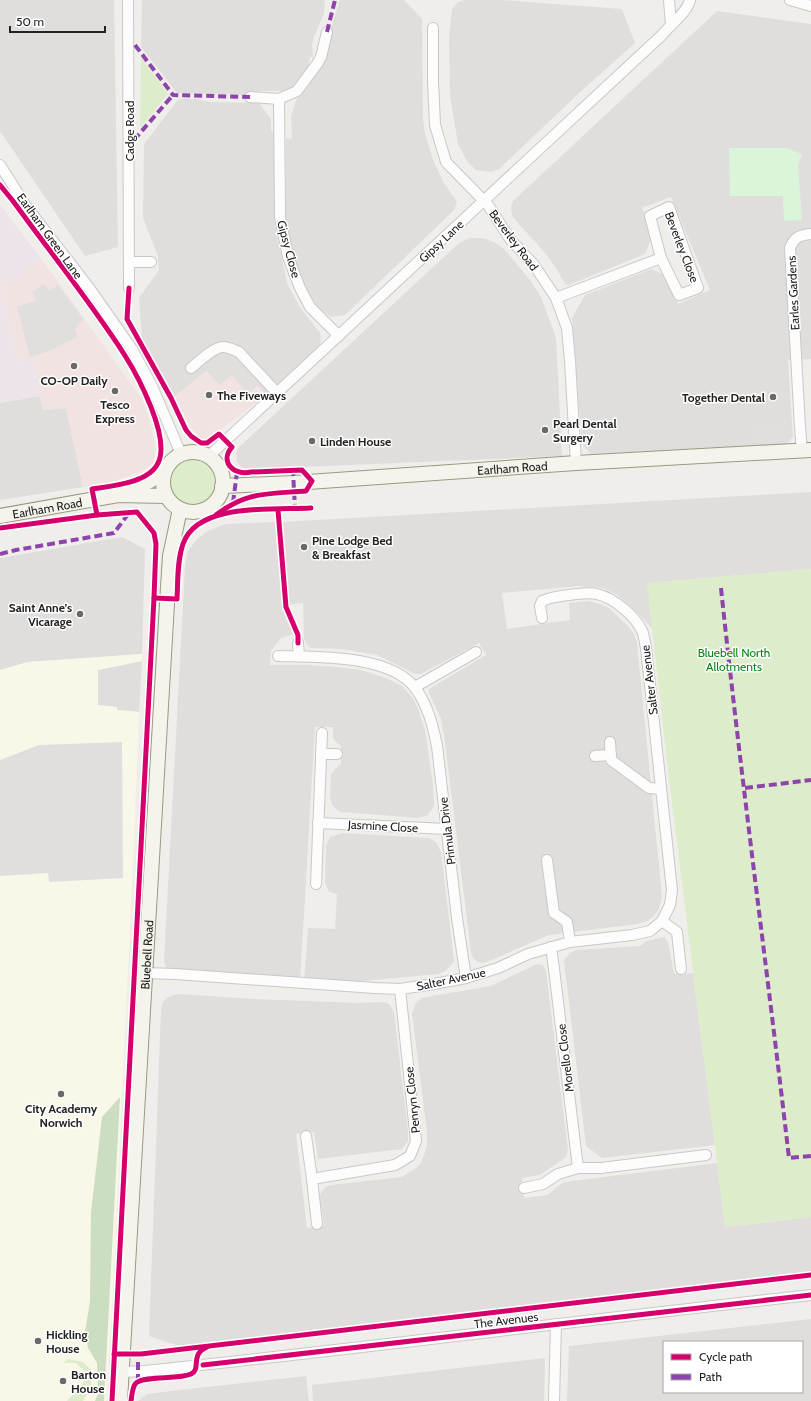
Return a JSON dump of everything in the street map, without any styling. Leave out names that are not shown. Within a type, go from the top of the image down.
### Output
[{"type":"main road","name":"Earlham Road","points":[[222,486],[288,483],[576,463],[807,450]]},
{"type":"main road","points":[[200,452],[209,456],[217,464],[222,475],[220,494],[216,501],[205,509],[192,512],[180,509],[165,496],[163,484],[165,471],[171,461],[181,454],[200,452]]},
{"type":"main road","name":"Earlham Road","points":[[118,495],[150,481],[165,471]]},
{"type":"main road","name":"Earlham Road","points":[[0,516],[118,495],[165,496]]},
{"type":"main road","name":"Bluebell Road","points":[[120,1401],[168,587],[171,548],[180,509]]},
{"type":"street","name":"Cadge Road","points":[[128,0],[129,288]]},
{"type":"street","points":[[669,0],[671,24]]},
{"type":"street","name":"Gipsy Lane","points":[[209,456],[661,36],[671,24],[682,15],[690,0]]},
{"type":"street","points":[[790,0],[811,6]]},
{"type":"street","name":"Beverley Road","points":[[432,28],[432,81],[435,125],[446,162],[492,209],[510,238],[534,265],[556,298],[567,328],[576,463]]},
{"type":"street","points":[[250,97],[279,99],[296,91],[321,57],[326,32]]},
{"type":"street","name":"Gipsy Close","points":[[279,99],[280,217],[288,257],[300,288],[310,306],[339,336]]},
{"type":"street","name":"Earlham Green Lane","points":[[0,165],[26,206],[90,289],[132,349],[155,392],[181,454]]},
{"type":"street","name":"Beverley Close","points":[[669,207],[698,288],[678,295],[661,258],[650,216],[669,207]]},
{"type":"street","name":"Earles Gardens","points":[[796,341],[790,248],[796,237],[811,234]]},
{"type":"street","name":"Beverley Close","points":[[556,298],[661,258]]},
{"type":"street","points":[[130,262],[152,262]]},
{"type":"street","name":"Earlham Road","points":[[796,341],[800,427],[807,450]]},
{"type":"street","points":[[191,368],[216,349],[223,347],[232,349],[239,352],[277,393]]},
{"type":"street","name":"Salter Avenue","points":[[145,973],[400,989],[466,978],[498,968],[528,954],[570,942],[632,935],[650,930],[662,921],[670,905],[672,890],[646,648],[643,633],[636,620],[623,608],[597,594],[584,593],[550,597],[542,601],[540,606],[542,618]]},
{"type":"street","points":[[298,643],[299,656]]},
{"type":"street","points":[[415,687],[476,652]]},
{"type":"street","name":"Primula Drive","points":[[278,656],[335,657],[383,666],[401,675],[415,687],[424,701],[432,721],[437,746],[457,918],[466,978]]},
{"type":"street","points":[[316,884],[322,733]]},
{"type":"street","points":[[610,742],[611,760],[649,788],[661,789]]},
{"type":"street","points":[[321,754],[337,754]]},
{"type":"street","points":[[595,756],[611,755]]},
{"type":"street","name":"Jasmine Close","points":[[318,823],[447,829]]},
{"type":"street","points":[[547,860],[554,913],[567,922],[570,942]]},
{"type":"street","points":[[662,921],[677,932],[681,969]]},
{"type":"street","name":"Morello Close","points":[[551,947],[578,1168]]},
{"type":"street","name":"Penryn Close","points":[[312,1179],[395,1165],[410,1156],[416,1141],[400,989]]},
{"type":"street","points":[[306,1136],[317,1224]]},
{"type":"street","points":[[524,1188],[543,1184],[558,1174],[578,1168],[601,1168],[706,1155]]},
{"type":"street","name":"The Avenues","points":[[121,1372],[145,1371],[308,1354],[811,1295]]},
{"type":"street","points":[[554,1401],[556,1324]]},
{"type":"shaded area","points":[[0,0],[114,0],[118,247],[85,256],[0,131]]},
{"type":"shaded area","points":[[142,0],[325,0],[324,13],[312,44],[313,57],[310,57],[308,72],[288,91],[250,91],[250,95],[177,93],[141,47]]},
{"type":"shaded area","points":[[340,0],[404,0],[422,19],[423,119],[425,133],[433,160],[444,183],[457,202],[454,210],[345,315],[331,317],[319,308],[309,294],[298,271],[290,245],[286,225],[286,139],[292,138],[291,117],[296,100],[309,85],[307,82],[318,72],[327,55],[328,38]]},
{"type":"shaded area","points":[[464,0],[500,0],[622,9],[635,43],[577,95],[499,169],[491,172],[476,170],[467,161],[458,144],[450,95],[449,37],[452,9],[458,2]]},
{"type":"shaded area","points":[[717,11],[811,24],[811,359],[788,360],[793,437],[785,445],[591,454],[582,444],[572,318],[585,295],[651,269],[668,276],[678,304],[710,290],[671,197],[642,208],[652,236],[645,254],[569,285],[565,284],[546,254],[512,216],[511,207],[513,201]]},
{"type":"shaded area","points":[[180,99],[197,99],[209,102],[259,103],[271,119],[271,130],[276,136],[274,182],[275,226],[287,283],[299,306],[320,333],[321,341],[319,346],[266,396],[242,365],[221,359],[174,397],[142,339],[139,298],[159,270],[158,256],[143,218],[144,144]]},
{"type":"shaded area","points":[[0,205],[40,257],[16,278],[0,283]]},
{"type":"shaded area","points":[[470,238],[482,238],[494,242],[504,249],[530,280],[541,297],[556,338],[562,456],[255,469],[241,467],[237,461],[236,454],[238,448],[459,243]]},
{"type":"shaded area","points":[[40,257],[141,398],[150,421],[155,452],[153,462],[144,470],[116,481],[83,487],[66,408],[43,410],[33,358],[18,361],[0,283],[16,277],[36,262]]},
{"type":"shaded area","points":[[44,284],[50,291],[58,285],[83,319],[75,329],[78,337],[49,351],[30,357],[17,307],[36,300],[32,292]]},
{"type":"shaded area","points":[[0,288],[18,361],[33,358],[40,396],[0,403]]},
{"type":"shaded area","points":[[227,352],[238,355],[260,383],[248,394],[232,375],[220,385],[205,369],[222,353]]},
{"type":"shaded area","points":[[221,359],[242,365],[266,396],[209,438],[201,439],[190,426],[174,397]]},
{"type":"shaded area","points":[[40,396],[43,410],[66,408],[83,487],[0,500],[0,403]]},
{"type":"shaded area","points":[[786,422],[786,428],[778,442],[754,443],[753,428],[768,426],[768,423]]},
{"type":"shaded area","points":[[811,492],[811,569],[648,583],[652,629],[627,603],[617,595],[603,588],[579,586],[502,593],[507,629],[570,620],[569,603],[588,601],[609,608],[628,626],[634,634],[637,643],[662,897],[659,909],[653,917],[646,922],[549,935],[484,963],[478,962],[473,958],[471,952],[444,735],[441,719],[429,693],[429,689],[486,655],[479,643],[421,674],[415,674],[377,655],[342,649],[309,647],[304,638],[303,603],[289,605],[282,522]]},
{"type":"shaded area","points":[[275,522],[282,609],[293,634],[281,638],[271,651],[270,665],[309,665],[361,670],[386,678],[402,686],[412,697],[417,706],[425,730],[433,785],[434,806],[428,815],[419,818],[341,812],[332,805],[330,796],[331,775],[341,764],[341,746],[333,738],[333,727],[315,727],[300,982],[169,970],[164,961],[185,566],[188,551],[197,539],[208,531],[226,524]]},
{"type":"shaded area","points":[[122,537],[145,549],[142,654],[28,662],[0,670],[0,558]]},
{"type":"shaded area","name":"City Academy Norwich","points":[[142,654],[142,661],[98,670],[98,705],[117,707],[117,710],[139,712],[112,1310],[106,1401],[0,1401],[0,670],[28,662]]},
{"type":"shaded area","points":[[142,661],[139,712],[117,710],[117,707],[98,705],[98,670]]},
{"type":"shaded area","points":[[122,742],[123,878],[49,882],[48,873],[0,876],[0,760],[39,745]]},
{"type":"shaded area","points":[[342,833],[429,838],[436,842],[441,852],[454,960],[445,971],[439,974],[342,983],[304,982],[308,928],[335,929],[337,894],[329,892],[325,883],[326,846],[330,837]]},
{"type":"shaded area","points":[[664,937],[668,942],[674,974],[693,973],[715,1145],[602,1158],[586,1146],[564,960],[570,953],[576,950],[640,946],[647,941]]},
{"type":"shaded area","points":[[537,964],[543,965],[546,971],[568,1150],[566,1157],[540,1175],[522,1178],[524,1198],[547,1195],[564,1182],[717,1163],[725,1227],[811,1217],[811,1278],[179,1346],[149,1336],[161,1008],[163,1002],[168,997],[180,994],[254,999],[358,1003],[380,1002],[390,1005],[394,1013],[408,1141],[402,1149],[318,1159],[314,1132],[296,1134],[307,1228],[324,1226],[320,1196],[326,1187],[331,1185],[402,1177],[421,1163],[427,1145],[427,1132],[412,1014],[415,1004],[422,998],[426,997],[491,986]]},
{"type":"shaded area","points":[[811,1319],[811,1401],[567,1401],[569,1346]]},
{"type":"shaded area","points":[[545,1358],[544,1401],[313,1401],[312,1385]]},
{"type":"shaded area","points":[[306,1376],[309,1401],[138,1401],[147,1394]]},
{"type":"green space","points":[[141,57],[168,94],[140,128]]},
{"type":"green space","points":[[729,148],[787,148],[802,154],[798,165],[802,220],[784,221],[783,196],[730,196]]},
{"type":"green space","points":[[188,460],[198,460],[210,466],[215,474],[215,492],[210,500],[202,505],[188,506],[180,503],[173,496],[170,488],[170,478],[173,470],[180,463]]},
{"type":"green space","name":"Bluebell North Allotments","points":[[811,569],[811,1217],[725,1227],[669,779],[647,583]]},
{"type":"green space","points":[[120,1097],[104,1401],[95,1401],[98,1394],[97,1363],[88,1348],[85,1332],[90,1301],[91,1212],[102,1117]]},
{"type":"green space","points":[[68,1359],[83,1362],[91,1370],[91,1388],[83,1401],[67,1401],[84,1382],[85,1372],[76,1363],[63,1363]]},
{"type":"marked path","points":[[327,32],[335,0]]},
{"type":"marked path","points":[[135,45],[173,95],[250,97]]},
{"type":"marked path","points":[[134,140],[173,95]]},
{"type":"marked path","points":[[290,471],[293,471],[295,509]]},
{"type":"marked path","points":[[233,503],[237,472]]},
{"type":"marked path","points":[[0,554],[114,533],[129,513]]},
{"type":"marked path","points":[[721,588],[789,1158],[811,1156]]},
{"type":"marked path","points":[[745,788],[811,780]]},
{"type":"marked path","points":[[138,1355],[138,1382]]},
{"type":"cycle path","points":[[0,185],[111,334],[137,377],[157,423],[161,452],[158,463],[147,475],[138,479],[119,485],[92,489],[97,515]]},
{"type":"cycle path","points":[[129,288],[127,319],[171,398],[186,430],[191,436],[201,443],[207,443],[219,434],[232,447],[227,458],[230,467],[239,472],[302,470],[312,481],[306,491],[259,495],[227,507],[216,515]]},
{"type":"cycle path","points":[[154,598],[177,599],[179,564],[183,544],[191,530],[204,521],[220,515],[239,511],[258,509],[311,508]]},
{"type":"cycle path","points":[[278,510],[286,607],[298,635],[298,643]]},
{"type":"cycle path","points":[[0,528],[97,515],[137,512],[154,533],[156,544],[112,1401]]},
{"type":"cycle path","points":[[114,1354],[141,1354],[811,1275]]},
{"type":"cycle path","points":[[203,1365],[811,1295]]},
{"type":"cycle path","points":[[131,1401],[134,1387],[136,1383],[140,1381],[154,1378],[185,1376],[194,1372],[196,1369],[198,1354],[207,1347]]},
{"type":"place","name":"CO-OP Daily","points":[[74,366]]},
{"type":"place","name":"Tesco Express","points":[[115,391]]},
{"type":"place","name":"The Fiveways","points":[[209,395]]},
{"type":"place","name":"Together Dental","points":[[773,397]]},
{"type":"place","name":"Pearl Dental Surgery","points":[[545,430]]},
{"type":"place","name":"Linden House","points":[[312,441]]},
{"type":"place","name":"Pine Lodge Bed & Breakfast","points":[[304,547]]},
{"type":"place","name":"Saint Anne’s Vicarage","points":[[80,614]]},
{"type":"place","name":"City Academy Norwich","points":[[61,1094]]},
{"type":"place","name":"Hickling House","points":[[38,1341]]},
{"type":"place","name":"Barton House","points":[[63,1381]]}]
